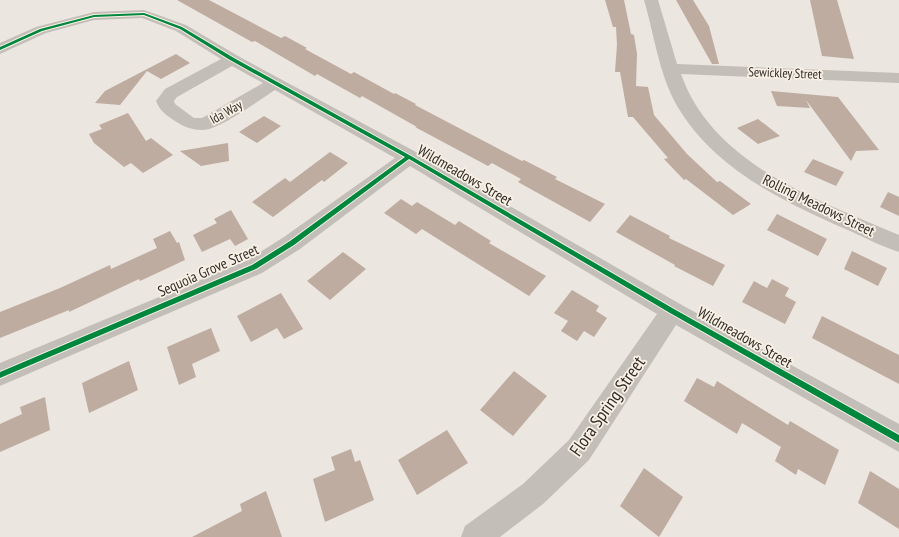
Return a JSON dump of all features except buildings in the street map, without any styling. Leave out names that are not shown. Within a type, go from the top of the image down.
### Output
[{"type":"street","name":"Rolling Meadows Street","points":[[651,0],[681,95],[700,129],[720,148],[762,178],[794,196],[899,244]]},
{"type":"street","name":"Wildmeadows Street","points":[[0,49],[41,30],[94,16],[144,14],[181,28],[232,59],[409,157],[672,311],[899,439]]},
{"type":"street","name":"Ida Way","points":[[232,59],[171,93],[165,101],[167,107],[190,123],[204,124],[216,119],[275,83]]},
{"type":"street","name":"Sewickley Street","points":[[672,69],[899,78]]},
{"type":"street","name":"Sequoia Grove Street","points":[[0,375],[254,267],[292,242],[409,157]]},
{"type":"street","name":"Flora Spring Street","points":[[476,537],[532,494],[579,450],[672,311]]},
{"type":"cycle path","points":[[0,49],[41,30],[94,16],[144,14],[181,28],[232,59],[409,157],[672,311],[899,439]]},
{"type":"cycle path","points":[[0,375],[254,267],[292,243],[409,157]]}]
